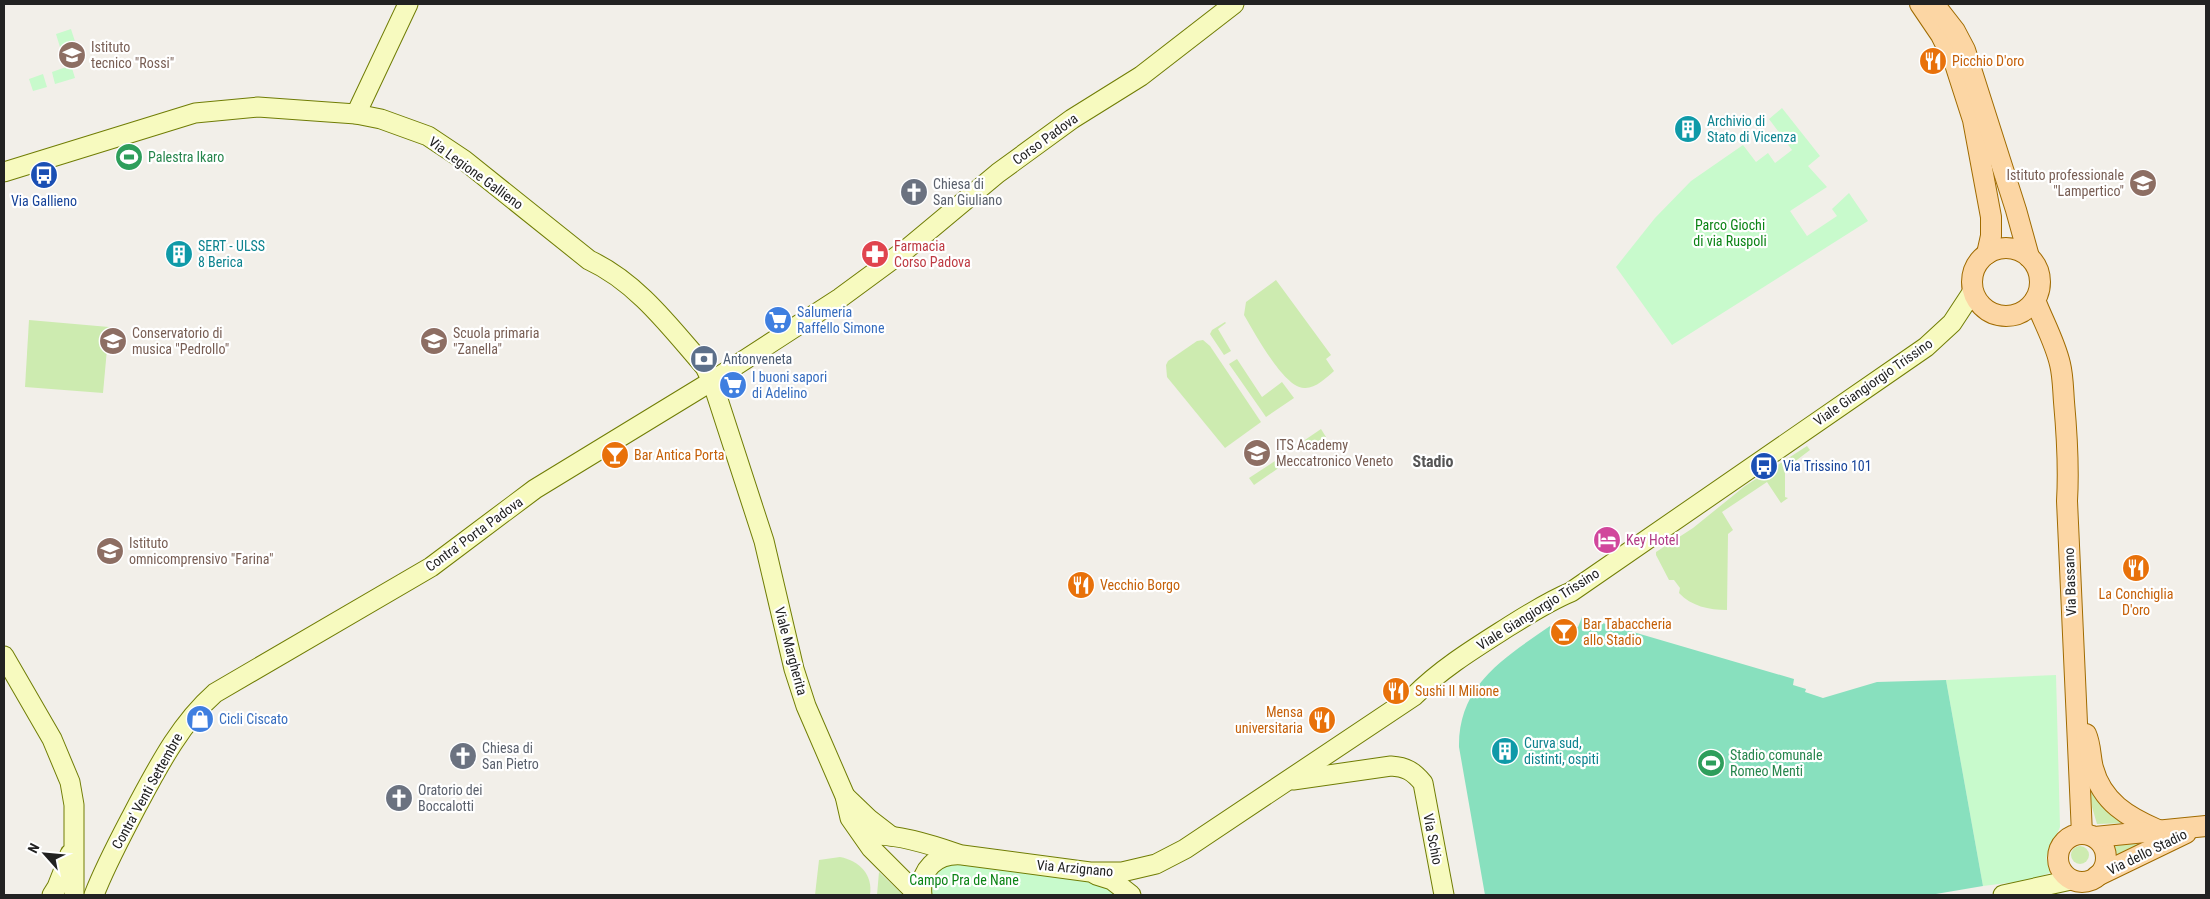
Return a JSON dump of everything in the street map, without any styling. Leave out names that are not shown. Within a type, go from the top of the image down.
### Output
[{"type":"main road","name":"Viale Giangiorgio Trissino","points":[[1920,4],[1941,35],[1954,61],[1973,120],[1992,217],[1991,236],[1987,254],[1974,270],[1973,290]]},
{"type":"main road","points":[[1934,4],[1955,31],[1965,50],[2029,257],[2039,272],[2039,291],[2035,300],[2030,306],[2016,314],[2006,316],[1995,314],[1982,305],[1973,290]]},
{"type":"main road","points":[[1987,254],[1997,249],[2008,248],[2020,251],[2029,257]]},
{"type":"main road","name":"Via Bassano","points":[[2035,300],[2048,333],[2055,344],[2061,365],[2069,468],[2067,501],[2076,712],[2088,836]]},
{"type":"main road","points":[[2016,314],[2048,333]]},
{"type":"main road","points":[[2076,712],[2088,739],[2092,768],[2106,796],[2124,814],[2158,830]]},
{"type":"main road","name":"Via dello Stadio","points":[[2202,827],[2085,882],[2070,880],[2061,871],[2057,858],[2058,851],[2066,840],[2088,836],[2202,827]]},
{"type":"main road","name":"Via dello Stadio","points":[[2088,836],[2102,845],[2106,858],[2105,865],[2097,876]]},
{"type":"street","points":[[356,114],[408,4]]},
{"type":"street","name":"Corso Padova","points":[[712,381],[840,298],[908,248],[998,173],[1072,119],[1141,76],[1234,4]]},
{"type":"street","name":"Via Legione Gallieno","points":[[4,172],[195,113],[258,107],[356,114],[381,119],[428,136],[464,160],[589,260],[605,268],[630,286],[704,367],[712,381]]},
{"type":"street","name":"Viale Giangiorgio Trissino","points":[[1137,870],[1156,864],[1186,849],[1357,732],[1414,696],[1434,677],[1469,652],[1546,603],[1572,592],[1926,347],[1952,323],[1973,290]]},
{"type":"street","name":"Contra' Porta Padova","points":[[234,681],[431,567],[535,489],[712,381]]},
{"type":"street","name":"Viale Margherita","points":[[712,381],[764,541],[794,669],[803,697],[845,796],[850,818],[871,848],[918,895]]},
{"type":"street","points":[[4,656],[52,739],[70,782],[74,805],[74,895],[66,893],[52,895]]},
{"type":"street","name":"Contra' Venti Settembre","points":[[94,895],[108,863],[161,761],[196,710],[215,693],[234,681]]},
{"type":"street","name":"Viale Giangiorgio Trissino","points":[[1289,780],[1391,766],[1405,767],[1413,772],[1423,783]]},
{"type":"street","name":"Via Schio","points":[[1423,783],[1444,895]]},
{"type":"street","points":[[845,796],[869,819],[891,836]]},
{"type":"street","points":[[864,837],[872,835],[891,836],[937,846],[959,854]]},
{"type":"street","points":[[52,895],[74,844]]},
{"type":"street","name":"Via Arzignano","points":[[922,895],[921,883],[927,869],[938,859],[959,854],[1090,872],[1137,870]]},
{"type":"street","name":"Contra' Venti Settembre","points":[[84,895],[108,863]]},
{"type":"street","points":[[1090,872],[1112,880],[1131,895]]},
{"type":"street","name":"Via dello Stadio","points":[[2003,895],[2070,880]]},
{"type":"green space","points":[[71,29],[78,51],[68,55],[75,78],[55,84],[52,72],[66,67],[56,34]]},
{"type":"green space","points":[[43,74],[47,87],[33,91],[29,79]]},
{"type":"green space","name":"Parco Giochi di via Ruspoli","points":[[1782,108],[1820,156],[1808,166],[1827,187],[1790,211],[1807,236],[1837,216],[1832,209],[1849,193],[1868,221],[1672,345],[1616,267],[1655,218],[1691,181],[1743,145],[1756,162],[1768,153],[1775,163],[1792,150],[1769,119]]},
{"type":"green space","points":[[1276,280],[1331,355],[1326,359],[1334,371],[1312,387],[1296,386],[1288,379],[1270,358],[1244,315],[1246,302]]},
{"type":"green space","points":[[29,320],[109,327],[103,393],[25,387]]},
{"type":"green space","points":[[1225,322],[1218,329],[1231,351],[1224,355],[1210,334],[1212,330]]},
{"type":"green space","points":[[1203,340],[1210,346],[1261,422],[1225,448],[1167,377],[1166,365],[1168,361],[1197,341]]},
{"type":"green space","points":[[1237,359],[1262,397],[1282,382],[1294,398],[1266,417],[1229,364]]},
{"type":"green space","points":[[1321,429],[1326,437],[1304,451],[1299,444]]},
{"type":"green space","points":[[1807,446],[1810,450],[1785,469],[1785,497],[1788,498],[1781,503],[1767,482],[1722,512],[1733,530],[1728,534],[1727,610],[1695,604],[1679,593],[1680,588],[1674,580],[1669,580],[1656,552],[1693,528],[1745,486]]},
{"type":"green space","points":[[1275,461],[1280,467],[1254,485],[1249,478]]},
{"type":"green space","name":"Stadio comunale Romeo Menti","points":[[1582,617],[1794,679],[1793,685],[1806,689],[1805,692],[1823,698],[1877,682],[1946,680],[1983,886],[1930,895],[1485,895],[1459,747],[1461,725],[1466,706],[1475,690],[1487,675],[1516,650],[1550,626],[1554,632],[1558,628],[1564,631],[1566,624],[1578,627]]},
{"type":"green space","points":[[2056,675],[2060,827],[2046,858],[2052,872],[2031,880],[1983,886],[1946,680]]},
{"type":"green space","points":[[2089,785],[2101,804],[2128,823],[2097,824]]},
{"type":"green space","points":[[2158,834],[2113,858],[2111,843]]},
{"type":"green space","points":[[2080,846],[2087,848],[2089,855],[2087,862],[2080,864],[2073,862],[2071,855],[2073,848]]},
{"type":"green space","points":[[840,857],[854,862],[864,870],[869,881],[870,895],[815,895],[819,860]]},
{"type":"green space","name":"Campo Pra de Nane","points":[[951,863],[1092,880],[1104,884],[1120,895],[931,895],[929,874]]},
{"type":"green space","points":[[879,872],[903,895],[877,895]]},
{"type":"place","name":"Istituto tecnico \"Rossi\"","points":[[72,55]]},
{"type":"place","name":"Picchio D'oro","points":[[1933,61]]},
{"type":"place","name":"Archivio di Stato di Vicenza","points":[[1688,129]]},
{"type":"place","name":"Palestra Ikaro","points":[[129,157]]},
{"type":"place","name":"Via Gallieno","points":[[44,175]]},
{"type":"place","name":"Istituto professionale \"Lampertico\"","points":[[2143,183]]},
{"type":"place","name":"Chiesa di San Giuliano","points":[[914,192]]},
{"type":"place","name":"SERT - ULSS 8 Berica","points":[[179,254]]},
{"type":"place","name":"Farmacia Corso Padova","points":[[875,254]]},
{"type":"place","name":"Salumeria Raffello Simone","points":[[778,320]]},
{"type":"place","name":"Conservatorio di musica \"Pedrollo\"","points":[[113,341]]},
{"type":"place","name":"Scuola primaria \"Zanella\"","points":[[434,341]]},
{"type":"place","name":"Antonveneta","points":[[704,359]]},
{"type":"place","name":"I buoni sapori di Adelino","points":[[733,385]]},
{"type":"place","name":"ITS Academy Meccatronico Veneto","points":[[1257,453]]},
{"type":"place","name":"Bar Antica Porta","points":[[615,455]]},
{"type":"place","name":"Via Trissino 101","points":[[1764,466]]},
{"type":"place","name":"Key Hotel","points":[[1607,540]]},
{"type":"place","name":"Istituto omnicomprensivo \"Farina\"","points":[[110,551]]},
{"type":"place","name":"La Conchiglia D'oro","points":[[2136,568]]},
{"type":"place","name":"Vecchio Borgo","points":[[1081,585]]},
{"type":"place","name":"Bar Tabaccheria allo Stadio","points":[[1564,632]]},
{"type":"place","name":"Sushi Il Milione","points":[[1396,691]]},
{"type":"place","name":"Cicli Ciscato","points":[[200,719]]},
{"type":"place","name":"Mensa universitaria","points":[[1322,720]]},
{"type":"place","name":"Curva sud, distinti, ospiti","points":[[1505,751]]},
{"type":"place","name":"Chiesa di San Pietro","points":[[463,756]]},
{"type":"place","name":"Stadio comunale Romeo Menti","points":[[1711,763]]},
{"type":"place","name":"Oratorio dei Boccalotti","points":[[399,798]]},
{"type":"district","name":"Stadio","points":[[1433,461]]}]
